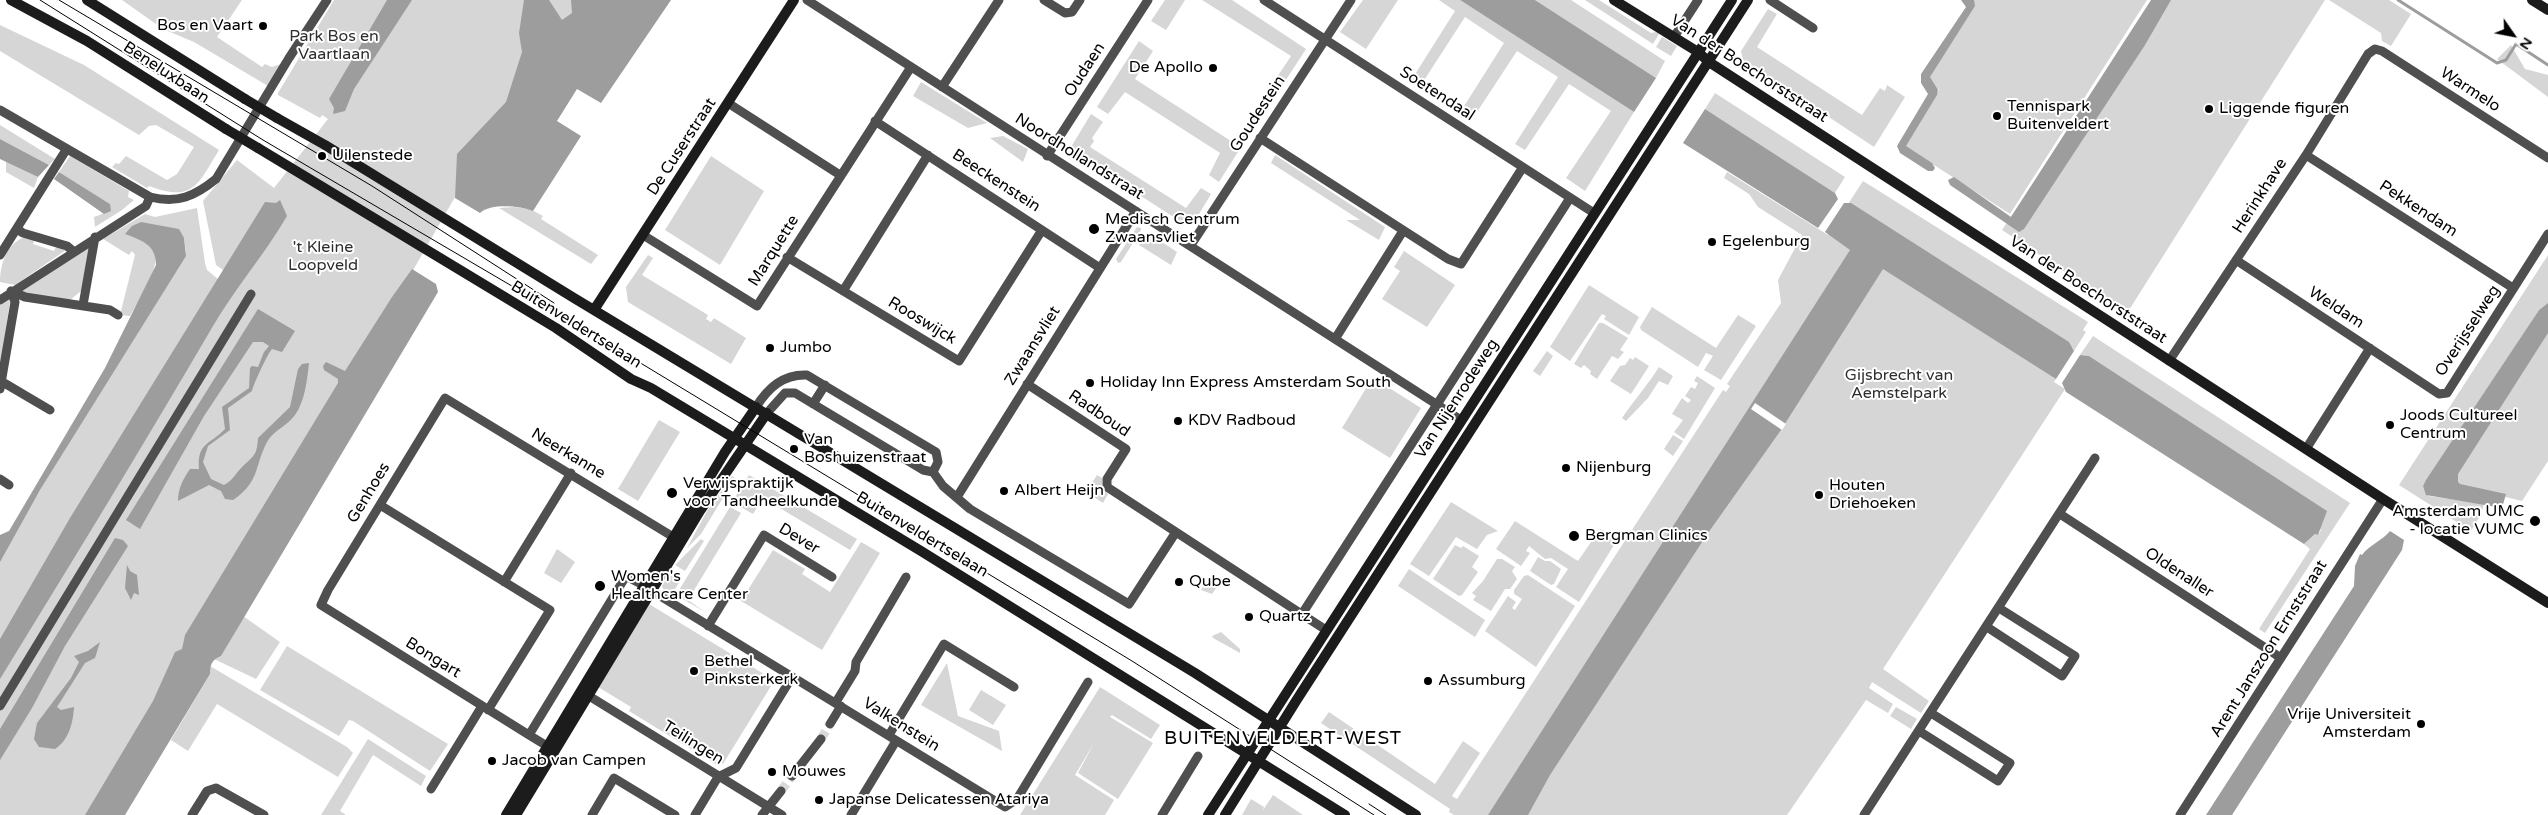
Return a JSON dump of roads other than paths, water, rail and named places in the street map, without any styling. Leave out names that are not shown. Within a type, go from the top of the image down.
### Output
[{"type":"street","name":"Beneluxbaan","points":[[11,0],[87,40],[302,175]]},
{"type":"street","name":"Beneluxbaan","points":[[87,0],[276,118],[325,145]]},
{"type":"street","points":[[0,110],[150,197],[178,201],[198,194],[216,179],[289,58],[327,0]]},
{"type":"street","name":"De Cuserstraat","points":[[594,310],[794,0]]},
{"type":"street","name":"Noordhollandstraat","points":[[807,0],[1047,156],[1192,245],[1461,420]]},
{"type":"street","points":[[942,87],[999,0]]},
{"type":"street","points":[[1044,0],[1065,13],[1072,12],[1080,0]]},
{"type":"street","name":"Oudaen","points":[[1047,156],[1148,0]]},
{"type":"street","name":"Soetendaal","points":[[1264,0],[1594,213]]},
{"type":"street","name":"Goudestein","points":[[1192,245],[1350,0]]},
{"type":"street","name":"Van der Boechorststraat","points":[[1614,0],[1698,52],[1709,62],[2383,499],[2548,603]]},
{"type":"street","points":[[1674,37],[1698,0]]},
{"type":"street","name":"Van Nijenrodeweg","points":[[1208,815],[1732,0]]},
{"type":"street","name":"Van Nijenrodeweg","points":[[1225,815],[1280,726],[1748,0]]},
{"type":"street","points":[[1770,0],[1813,28]]},
{"type":"street","points":[[2532,0],[2548,10]]},
{"type":"street","name":"Herinkhave","points":[[2170,361],[2306,155],[2368,54],[2375,48]]},
{"type":"street","name":"Warmelo","points":[[2375,48],[2548,158]]},
{"type":"street","name":"Marquette","points":[[644,235],[757,306],[911,67]]},
{"type":"street","points":[[728,103],[840,175]]},
{"type":"street","name":"Beeckenstein","points":[[875,121],[1100,268]]},
{"type":"street","points":[[1260,138],[1448,259],[1461,264],[1524,168]]},
{"type":"street","name":"Buitenveldertselaan","points":[[325,145],[1269,719],[1416,815]]},
{"type":"street","points":[[0,256],[66,150]]},
{"type":"street","points":[[843,291],[928,155]]},
{"type":"street","name":"Pekkendam","points":[[2306,155],[2513,288]]},
{"type":"street","name":"Buitenveldertselaan","points":[[302,175],[556,328],[631,379],[651,388],[745,445],[1346,815]]},
{"type":"street","points":[[0,300],[94,237],[146,206],[150,197]]},
{"type":"street","name":"Van Nijenrodeweg","points":[[1302,614],[1570,198]]},
{"type":"street","name":"Zwaansvliet","points":[[957,498],[1136,211]]},
{"type":"street","points":[[17,229],[23,233],[67,246],[73,251]]},
{"type":"street","name":"Rooswijck","points":[[787,257],[959,361],[1042,230]]},
{"type":"street","points":[[1335,339],[1404,230]]},
{"type":"street","name":"Overijsselweg","points":[[2370,348],[2439,394],[2447,392],[2548,234]]},
{"type":"street","points":[[83,305],[94,237]]},
{"type":"street","name":"Weldam","points":[[2236,260],[2370,348],[2306,449]]},
{"type":"street","points":[[11,291],[25,297],[83,305],[110,310],[118,314]]},
{"type":"street","points":[[11,291],[14,302],[1,385],[50,410]]},
{"type":"street","points":[[0,706],[251,294]]},
{"type":"street","points":[[506,815],[551,748],[649,589],[678,541],[734,439],[772,386],[788,377],[807,375],[826,385],[936,452],[938,462],[933,472]]},
{"type":"street","name":"Radboud","points":[[1027,384],[1126,449],[1107,479],[1107,487],[1326,630]]},
{"type":"street","points":[[813,404],[826,385]]},
{"type":"street","points":[[678,541],[767,414],[780,397],[789,392],[795,393],[923,470],[933,472],[943,486],[970,509],[1130,604],[1176,532]]},
{"type":"street","name":"Neerkanne","points":[[445,398],[571,473],[678,541]]},
{"type":"street","name":"Genhoes","points":[[321,605],[445,398]]},
{"type":"street","points":[[1864,815],[2095,458]]},
{"type":"street","points":[[504,582],[571,473]]},
{"type":"street","points":[[0,479],[9,485]]},
{"type":"street","name":"Arent Janszoon Ernststraat","points":[[2180,815],[2383,499]]},
{"type":"street","points":[[380,505],[550,610],[431,789]]},
{"type":"street","name":"Oldenaller","points":[[2060,514],[2281,658]]},
{"type":"street","name":"Dever","points":[[708,626],[764,535],[832,577]]},
{"type":"street","points":[[551,748],[529,735],[626,576],[649,589]]},
{"type":"street","points":[[830,724],[855,671],[856,662],[906,578]]},
{"type":"street","name":"Valkenstein","points":[[649,589],[1005,807],[1017,799],[1088,682]]},
{"type":"street","name":"Bongart","points":[[321,605],[529,735]]},
{"type":"street","points":[[1986,627],[2062,676],[2075,656],[1999,608]]},
{"type":"street","points":[[889,735],[944,644],[1014,687]]},
{"type":"street","points":[[694,815],[718,777],[736,768],[792,677]]},
{"type":"street","name":"Teilingen","points":[[585,693],[782,815]]},
{"type":"street","points":[[1919,731],[1998,781],[2010,763],[1931,713]]},
{"type":"street","points":[[792,776],[821,739]]},
{"type":"street","points":[[851,815],[896,741]]},
{"type":"street","points":[[516,815],[551,748]]},
{"type":"street","points":[[1162,815],[1198,756]]},
{"type":"street","points":[[592,815],[614,778],[675,815]]},
{"type":"street","points":[[192,815],[206,791],[216,788],[264,815]]},
{"type":"street","points":[[762,815],[781,791]]},
{"type":"waterway","points":[[2398,0],[2497,63],[2506,60],[2516,44],[2548,65]]},
{"type":"tunnel","points":[[821,739],[830,724]]},
{"type":"tunnel","points":[[781,791],[792,776]]},
{"type":"tram line","points":[[40,0],[263,140],[563,316],[1132,661],[1374,815]]},
{"type":"tram line","points":[[59,0],[372,186],[554,303]]},
{"type":"tram line","points":[[1369,804],[1386,815]]},
{"type":"place","name":"Bos en Vaart","points":[[263,26]]},
{"type":"place","name":"De Apollo","points":[[1213,68]]},
{"type":"place","name":"Liggende figuren","points":[[2209,109]]},
{"type":"place","name":"Tennispark Buitenveldert","points":[[1997,116]]},
{"type":"place","name":"Uilenstede","points":[[322,156]]},
{"type":"place","name":"Medisch Centrum Zwaansvliet","points":[[1094,229]]},
{"type":"place","name":"Egelenburg","points":[[1712,242]]},
{"type":"place","name":"Jumbo","points":[[770,348]]},
{"type":"place","name":"Holiday Inn Express Amsterdam South","points":[[1090,383]]},
{"type":"place","name":"KDV Radboud","points":[[1178,421]]},
{"type":"place","name":"Joods Cultureel Centrum","points":[[2390,425]]},
{"type":"place","name":"Van Boshuizenstraat","points":[[794,449]]},
{"type":"place","name":"Nijenburg","points":[[1566,468]]},
{"type":"place","name":"Albert Heijn","points":[[1004,491]]},
{"type":"place","name":"Verwijspraktijk voor Tandheelkunde","points":[[672,493]]},
{"type":"place","name":"Houten Driehoeken","points":[[1819,495]]},
{"type":"place","name":"Amsterdam UMC - locatie VUMC","points":[[2535,521]]},
{"type":"place","name":"Bergman Clinics","points":[[1574,536]]},
{"type":"place","name":"Qube","points":[[1179,582]]},
{"type":"place","name":"Women's Healthcare Center","points":[[600,586]]},
{"type":"place","name":"Quartz","points":[[1249,617]]},
{"type":"place","name":"Bethel Pinksterkerk","points":[[694,671]]},
{"type":"place","name":"Assumburg","points":[[1428,681]]},
{"type":"place","name":"Vrije Universiteit Amsterdam","points":[[2421,724]]},
{"type":"place","name":"Jacob van Campen","points":[[492,761]]},
{"type":"place","name":"Mouwes","points":[[772,772]]},
{"type":"place","name":"Japanse Delicatessen Atariya","points":[[819,800]]},
{"type":"district","name":"BUITENVELDERT-WEST","points":[[1283,739]]},
{"type":"park label","name":"Park Bos en Vaartlaan","points":[[334,46]]},
{"type":"park label","name":"'t Kleine Loopveld","points":[[323,257]]},
{"type":"park label","name":"Gijsbrecht van Aemstelpark","points":[[1899,385]]}]
